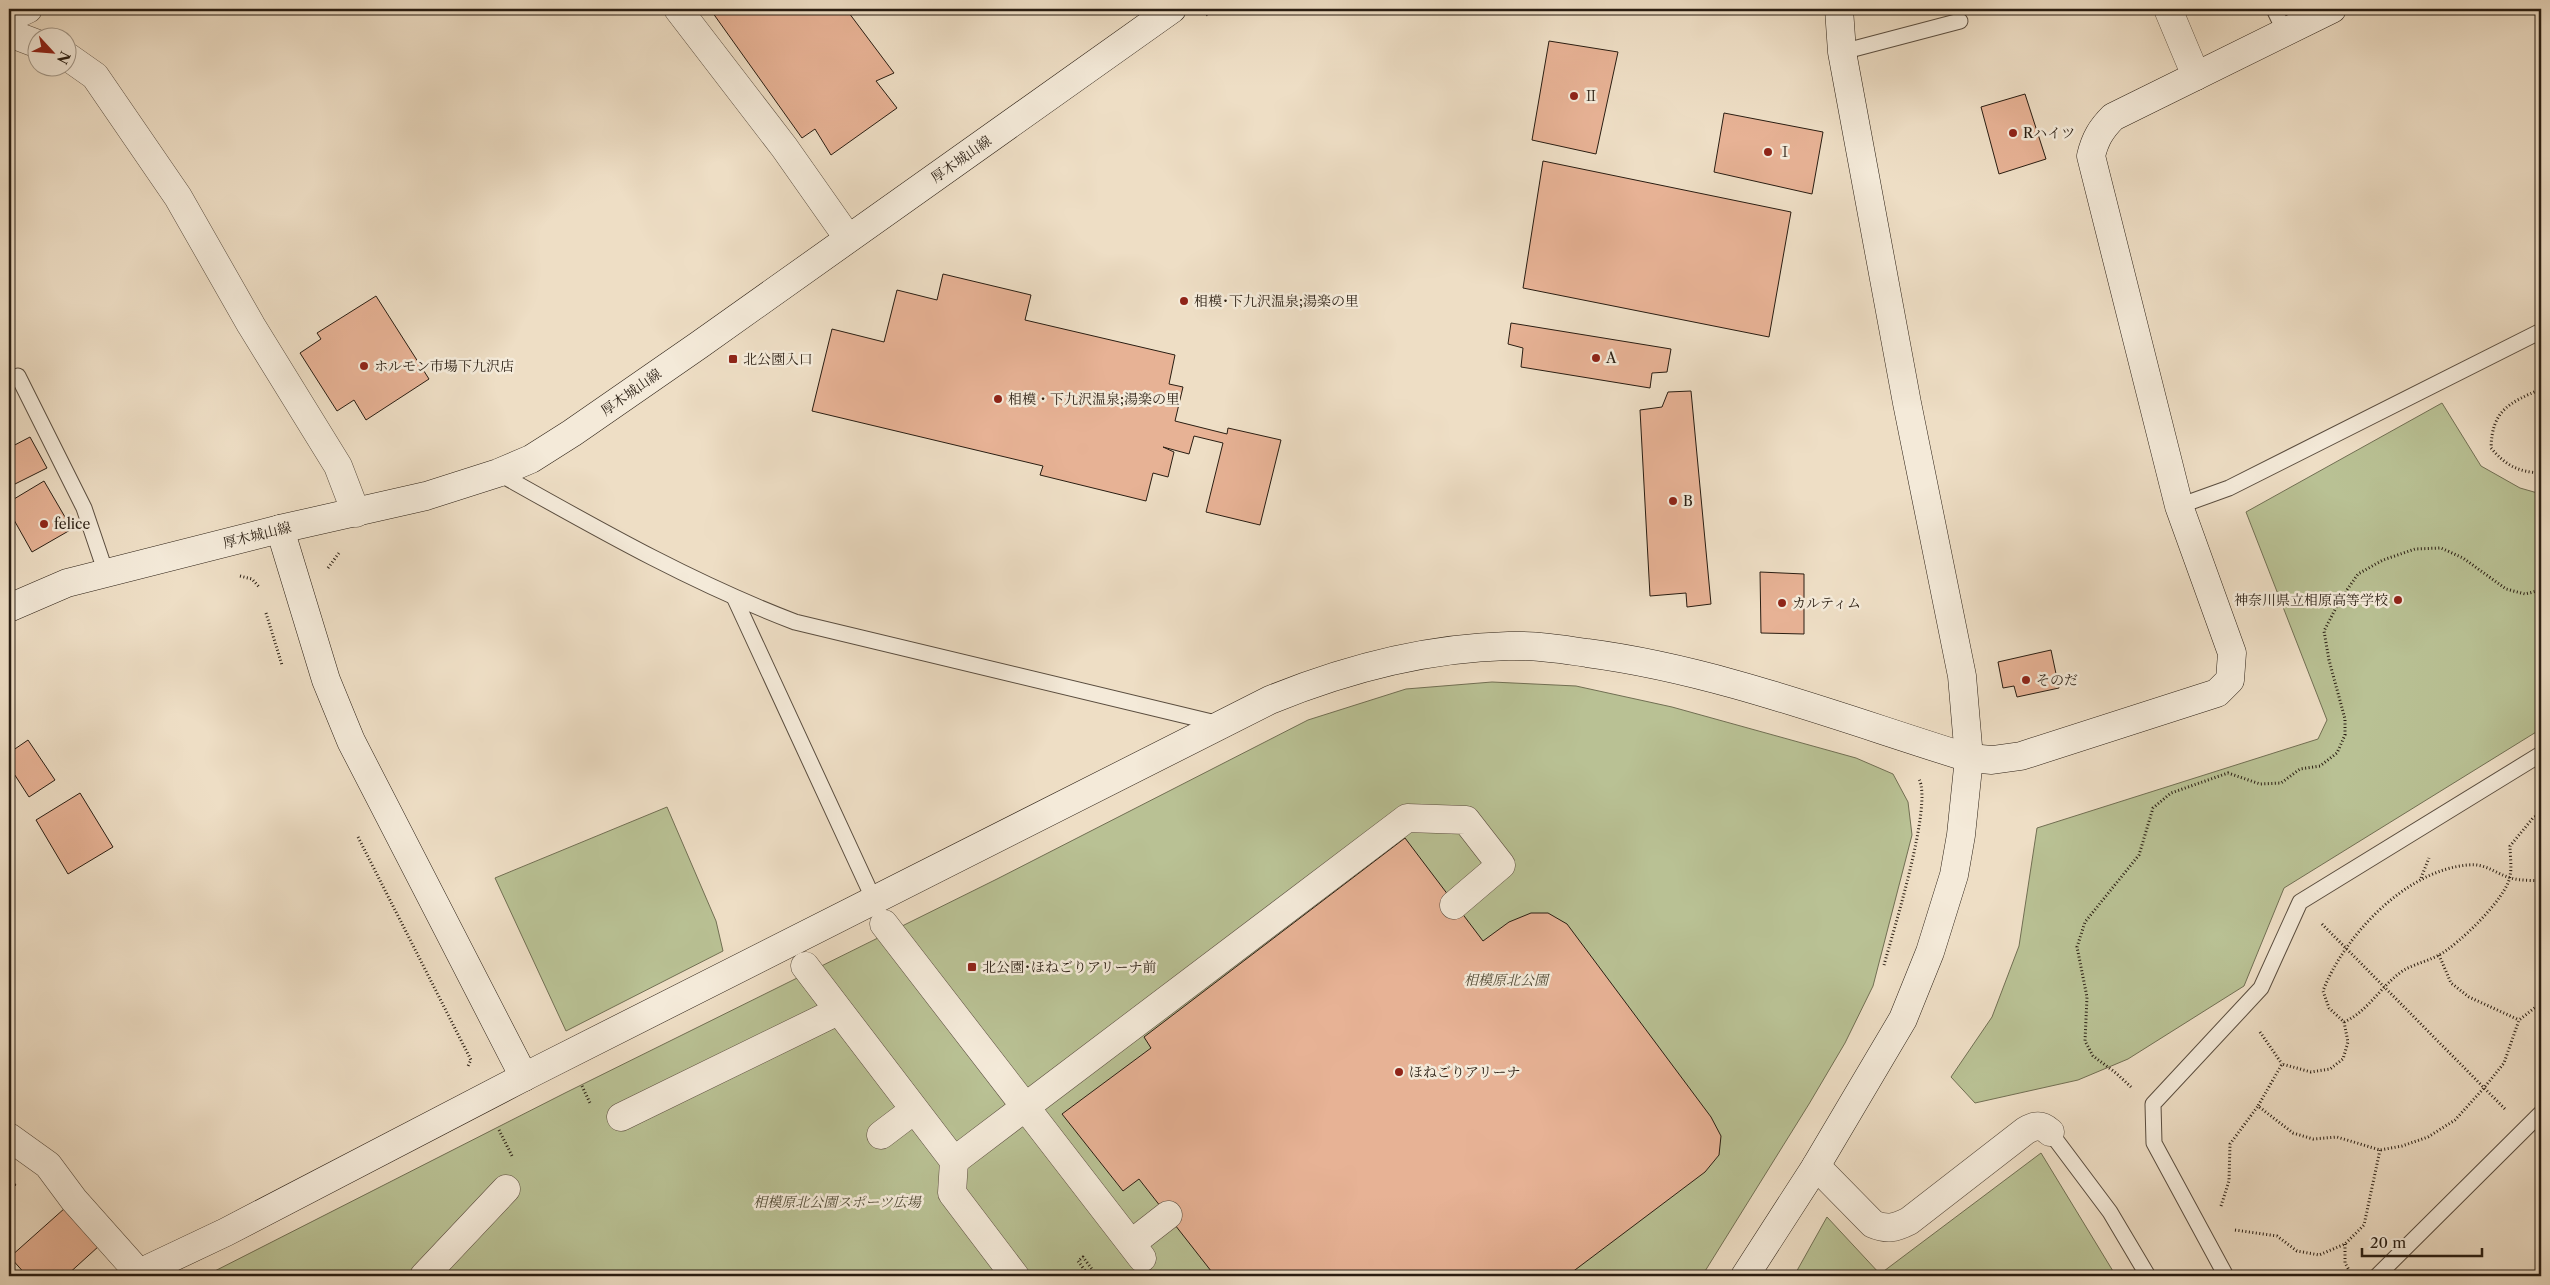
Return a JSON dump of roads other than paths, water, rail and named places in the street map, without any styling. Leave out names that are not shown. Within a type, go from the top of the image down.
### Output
[{"type":"street","points":[[9,18],[28,9]]},
{"type":"street","points":[[678,9],[778,139],[848,238]]},
{"type":"street","name":"厚木城山線","points":[[9,608],[67,583],[280,529],[426,496],[498,473],[531,459],[572,433],[1172,9]]},
{"type":"street","points":[[1745,1276],[1816,1166],[1903,1019],[1930,952],[1954,875],[1961,835],[1968,758],[1960,667],[1905,393],[1842,52],[1839,9]]},
{"type":"street","points":[[2168,9],[2196,76]]},
{"type":"street","points":[[9,1137],[48,1165],[74,1200],[136,1275],[226,1232],[524,1077],[879,912],[1222,724],[1270,700],[1314,682],[1362,667],[1402,658],[1454,650],[1509,646],[1556,649],[1645,661],[1755,691],[1968,758],[1992,760],[2021,756],[2217,694],[2230,680],[2232,653],[2178,506],[2091,156],[2094,143],[2102,128],[2113,117],[2196,76],[2280,20],[2332,9]]},
{"type":"street","points":[[9,33],[28,40]]},
{"type":"street","points":[[78,64],[96,76],[178,197],[251,325],[338,466],[356,513]]},
{"type":"street","points":[[280,529],[326,680],[351,742],[524,1077]]},
{"type":"street","points":[[954,1161],[1027,1108],[1407,818],[1466,820],[1501,865],[1454,905]]},
{"type":"street","points":[[879,912],[1137,1250],[1168,1215]]},
{"type":"street","points":[[805,966],[954,1161],[952,1193],[1015,1276]]},
{"type":"street","points":[[621,1118],[838,1011]]},
{"type":"street","points":[[881,1135],[914,1110]]},
{"type":"street","points":[[1816,1166],[1873,1224],[1884,1229],[1897,1227],[1909,1221],[2033,1126],[2043,1126],[2050,1132]]},
{"type":"street","points":[[424,1276],[506,1189]]},
{"type":"lane","points":[[1842,52],[1960,21]]},
{"type":"lane","points":[[2178,506],[2229,488],[2541,331]]},
{"type":"lane","points":[[18,376],[84,508],[106,573]]},
{"type":"lane","points":[[498,473],[650,558],[735,599],[795,622],[1222,724]]},
{"type":"lane","points":[[735,599],[879,912]]},
{"type":"lane","points":[[2226,1276],[2154,1143],[2153,1104],[2261,988],[2300,902],[2541,754]]},
{"type":"lane","points":[[2377,1276],[2541,1113]]},
{"type":"lane","points":[[2050,1132],[2110,1212],[2148,1276]]},
{"type":"place","name":"Ⅱ","points":[[1574,96]]},
{"type":"place","name":"Rハイツ","points":[[2013,133]]},
{"type":"place","name":"Ⅰ","points":[[1768,152]]},
{"type":"place","name":"相模･下九沢温泉;湯楽の里","points":[[1184,301]]},
{"type":"place","name":"A","points":[[1596,358]]},
{"type":"place","name":"北公園入口","points":[[733,359]]},
{"type":"place","name":"ホルモン市場下九沢店","points":[[364,366]]},
{"type":"place","name":"相模・下九沢温泉;湯楽の里","points":[[998,399]]},
{"type":"place","name":"B","points":[[1673,501]]},
{"type":"place","name":"felice","points":[[44,524]]},
{"type":"place","name":"神奈川県立相原高等学校","points":[[2398,600]]},
{"type":"place","name":"カルティム","points":[[1782,603]]},
{"type":"place","name":"そのだ","points":[[2026,680]]},
{"type":"place","name":"北公園･ほねごりアリーナ前","points":[[972,967]]},
{"type":"place","name":"ほねごりアリーナ","points":[[1399,1072]]},
{"type":"park label","name":"相模原北公園","points":[[1506,980]]},
{"type":"park label","name":"相模原北公園スポーツ広場","points":[[837,1202]]}]
